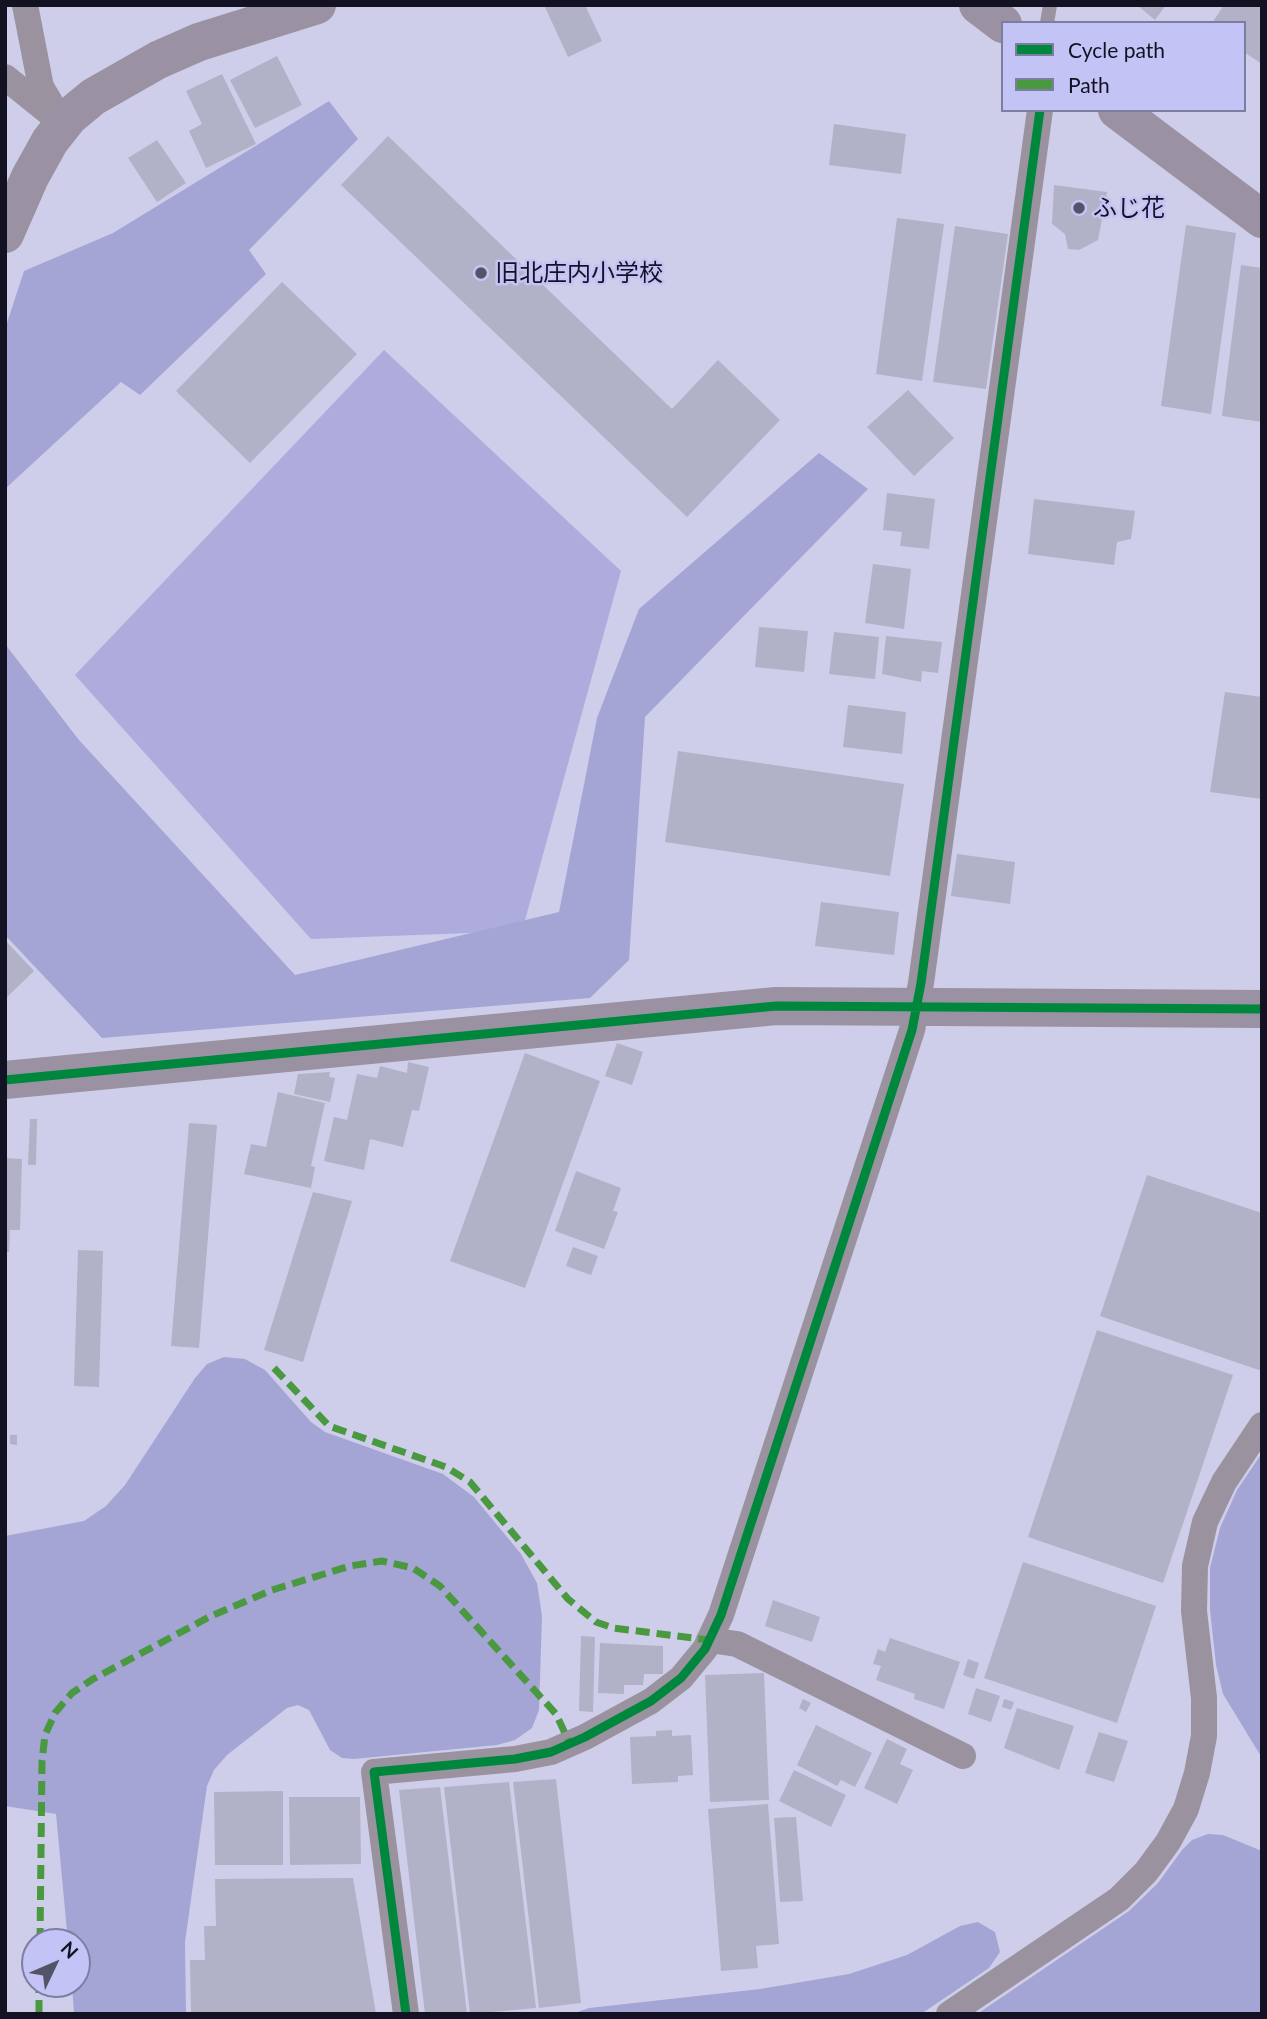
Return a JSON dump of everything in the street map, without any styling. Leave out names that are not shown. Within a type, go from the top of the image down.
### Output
[{"type":"street","points":[[25,5],[41,87],[63,124]]},
{"type":"street","points":[[5,234],[30,177],[50,141],[63,124],[93,97],[158,60],[230,31],[317,5]]},
{"type":"street","points":[[978,5],[1001,22]]},
{"type":"street","points":[[5,76],[63,124]]},
{"type":"street","points":[[406,2014],[374,1773],[551,1752],[651,1701],[681,1678],[709,1640],[721,1615],[912,1030],[917,1007],[1040,112]]},
{"type":"street","points":[[1120,112],[1262,219]]},
{"type":"street","points":[[5,1080],[740,1009],[813,1006],[1262,1009]]},
{"type":"street","points":[[949,2014],[1119,1899],[1146,1872],[1168,1842],[1186,1809],[1198,1773],[1203,1736],[1204,1698],[1194,1611],[1195,1566],[1205,1522],[1224,1482],[1262,1425]]},
{"type":"street","points":[[709,1640],[737,1644],[964,1756]]},
{"type":"shaded area","points":[[329,101],[358,139],[249,250],[266,274],[140,395],[121,382],[5,489],[5,329],[24,271],[113,233]]},
{"type":"shaded area","points":[[384,350],[621,571],[522,931],[311,939],[75,675]]},
{"type":"shaded area","points":[[819,453],[868,489],[645,717],[629,960],[590,998],[102,1038],[5,935],[5,644],[79,740],[295,975],[559,912],[597,718],[639,609]]},
{"type":"shaded area","points":[[224,1357],[245,1359],[265,1370],[311,1422],[325,1432],[443,1474],[474,1497],[521,1554],[537,1583],[542,1616],[539,1710],[532,1728],[515,1740],[497,1745],[354,1759],[342,1758],[330,1750],[309,1710],[298,1705],[287,1708],[227,1755],[214,1770],[207,1786],[185,1942],[186,2014],[74,2014],[73,1998],[91,1998],[91,1928],[67,1928],[56,1814],[5,1806],[5,1536],[84,1521],[106,1506],[125,1485],[207,1364]]},
{"type":"shaded area","points":[[1262,1453],[1262,1758],[1223,1694],[1216,1665],[1210,1610],[1210,1568],[1220,1528],[1237,1490]]},
{"type":"shaded area","points":[[1208,1834],[1223,1835],[1262,1851],[1262,2014],[977,2014],[1129,1911],[1158,1883],[1192,1840]]},
{"type":"shaded area","points":[[978,1922],[995,1932],[1000,1952],[989,1968],[921,2014],[572,2014],[589,2008],[760,1989],[849,1974],[907,1955],[960,1926]]},
{"type":"building","points":[[544,5],[585,5],[602,41],[568,57]]},
{"type":"building","points":[[1137,5],[1166,5],[1155,20]]},
{"type":"building","points":[[1224,5],[1262,5],[1262,64],[1246,53],[1246,21],[1213,21]]},
{"type":"building","points":[[277,56],[302,105],[255,128],[230,80]]},
{"type":"building","points":[[222,74],[256,144],[206,168],[189,131],[202,124],[186,91]]},
{"type":"building","points":[[834,124],[906,134],[901,174],[829,165]]},
{"type":"building","name":"旧北庄内小学校","points":[[388,136],[672,409],[718,360],[780,420],[687,517],[341,185]]},
{"type":"building","points":[[157,140],[186,183],[157,202],[128,158]]},
{"type":"building","name":"ふじ花","points":[[1054,185],[1107,192],[1098,240],[1079,250],[1068,249],[1065,234],[1052,224]]},
{"type":"building","points":[[897,218],[944,224],[922,381],[876,374]]},
{"type":"building","points":[[1186,225],[1236,233],[1211,414],[1161,406]]},
{"type":"building","points":[[955,226],[1008,234],[986,389],[933,382]]},
{"type":"building","points":[[1241,265],[1262,268],[1262,422],[1222,416]]},
{"type":"building","points":[[282,282],[357,354],[250,463],[176,391]]},
{"type":"building","points":[[908,390],[954,438],[914,476],[867,427]]},
{"type":"building","points":[[887,493],[935,499],[929,549],[900,546],[902,532],[883,530]]},
{"type":"building","points":[[1034,499],[1135,511],[1131,539],[1117,542],[1114,565],[1028,554]]},
{"type":"building","points":[[873,564],[911,569],[904,629],[865,623]]},
{"type":"building","points":[[759,627],[808,631],[804,672],[755,667]]},
{"type":"building","points":[[834,632],[879,637],[875,679],[829,674]]},
{"type":"building","points":[[886,636],[942,642],[938,673],[922,671],[921,682],[882,674]]},
{"type":"building","points":[[1225,692],[1262,697],[1262,799],[1210,792]]},
{"type":"building","points":[[848,705],[906,712],[902,754],[843,747]]},
{"type":"building","points":[[678,751],[904,784],[890,876],[665,842]]},
{"type":"building","points":[[957,854],[1015,862],[1010,904],[951,896]]},
{"type":"building","points":[[821,902],[899,912],[894,955],[815,946]]},
{"type":"building","points":[[5,940],[34,971],[5,999]]},
{"type":"building","points":[[617,1043],[643,1052],[632,1085],[605,1076]]},
{"type":"building","points":[[525,1053],[600,1081],[525,1288],[450,1261]]},
{"type":"building","points":[[408,1062],[429,1067],[419,1111],[412,1110],[403,1147],[370,1139],[364,1170],[324,1161],[334,1117],[347,1120],[357,1074],[377,1078],[380,1066],[407,1073]]},
{"type":"building","points":[[330,1072],[329,1077],[335,1078],[330,1102],[294,1094],[298,1074]]},
{"type":"building","points":[[278,1092],[325,1103],[311,1166],[315,1167],[311,1188],[244,1174],[251,1144],[266,1147]]},
{"type":"building","points":[[30,1119],[37,1119],[36,1165],[28,1165]]},
{"type":"building","points":[[189,1123],[217,1125],[199,1348],[171,1346]]},
{"type":"building","points":[[5,1158],[22,1159],[20,1230],[10,1230],[9,1252],[5,1252]]},
{"type":"building","points":[[576,1171],[621,1188],[613,1211],[618,1212],[604,1249],[555,1231]]},
{"type":"building","points":[[1147,1175],[1262,1213],[1262,1371],[1100,1316]]},
{"type":"building","points":[[313,1192],[352,1201],[303,1362],[264,1350]]},
{"type":"building","points":[[573,1247],[598,1256],[591,1275],[566,1266]]},
{"type":"building","points":[[78,1250],[103,1251],[99,1387],[74,1386]]},
{"type":"building","points":[[1097,1330],[1233,1375],[1163,1583],[1028,1537]]},
{"type":"building","points":[[10,1435],[17,1435],[17,1445],[10,1444]]},
{"type":"building","points":[[1023,1562],[1156,1606],[1117,1723],[984,1678]]},
{"type":"building","points":[[773,1600],[820,1617],[812,1642],[765,1626]]},
{"type":"building","points":[[581,1636],[595,1637],[593,1712],[579,1711]]},
{"type":"building","points":[[890,1638],[960,1662],[944,1709],[914,1699],[915,1694],[876,1680],[881,1666],[873,1664],[878,1649],[885,1652]]},
{"type":"building","points":[[600,1643],[663,1646],[663,1674],[644,1674],[643,1685],[624,1685],[624,1694],[598,1693]]},
{"type":"building","points":[[968,1659],[979,1663],[974,1679],[963,1675]]},
{"type":"building","points":[[764,1673],[769,1800],[710,1802],[705,1675]]},
{"type":"building","points":[[976,1688],[1000,1696],[991,1722],[968,1714]]},
{"type":"building","points":[[803,1699],[811,1703],[806,1712],[799,1708]]},
{"type":"building","points":[[1004,1699],[1014,1702],[1011,1710],[1002,1707]]},
{"type":"building","points":[[1017,1708],[1074,1726],[1059,1770],[1004,1748]]},
{"type":"building","points":[[816,1725],[872,1753],[855,1787],[841,1780],[837,1786],[797,1765]]},
{"type":"building","points":[[672,1730],[672,1736],[691,1735],[693,1775],[678,1776],[678,1782],[632,1784],[630,1737],[656,1736],[656,1731]]},
{"type":"building","points":[[1099,1732],[1128,1741],[1114,1782],[1085,1773]]},
{"type":"building","points":[[887,1739],[907,1749],[900,1764],[913,1770],[897,1804],[864,1788]]},
{"type":"building","points":[[794,1770],[846,1795],[831,1827],[779,1801]]},
{"type":"building","points":[[556,1779],[581,2003],[539,2008],[513,1782]]},
{"type":"building","points":[[509,1782],[536,2008],[470,2014],[444,1787]]},
{"type":"building","points":[[440,1787],[467,2014],[425,2014],[399,1790]]},
{"type":"building","points":[[283,1791],[283,1865],[215,1865],[214,1792]]},
{"type":"building","points":[[289,1797],[360,1797],[361,1864],[290,1865]]},
{"type":"building","points":[[768,1804],[779,1944],[756,1946],[758,1968],[721,1971],[708,1809]]},
{"type":"building","points":[[796,1817],[803,1901],[780,1902],[774,1818]]},
{"type":"building","points":[[353,1878],[376,2014],[191,2014],[190,1960],[205,1960],[204,1926],[216,1926],[215,1879]]},
{"type":"marked path","points":[[274,1368],[329,1426],[446,1467],[470,1482],[568,1599],[596,1622],[613,1628],[709,1640]]},
{"type":"marked path","points":[[40,1928],[42,1761],[45,1735],[55,1713],[72,1693],[93,1679],[211,1616],[272,1590],[350,1566],[382,1561],[413,1568],[440,1586],[556,1714],[570,1744]]},
{"type":"marked path","points":[[39,1998],[39,2014]]},
{"type":"cycle path","points":[[406,2014],[374,1772],[515,1759],[551,1752],[585,1737],[651,1701],[681,1678],[705,1649],[721,1615],[912,1030],[921,983],[1040,112]]},
{"type":"cycle path","points":[[5,1080],[776,1006],[1262,1009]]},
{"type":"place","name":"ふじ花","points":[[1079,208]]},
{"type":"place","name":"旧北庄内小学校","points":[[481,273]]}]
